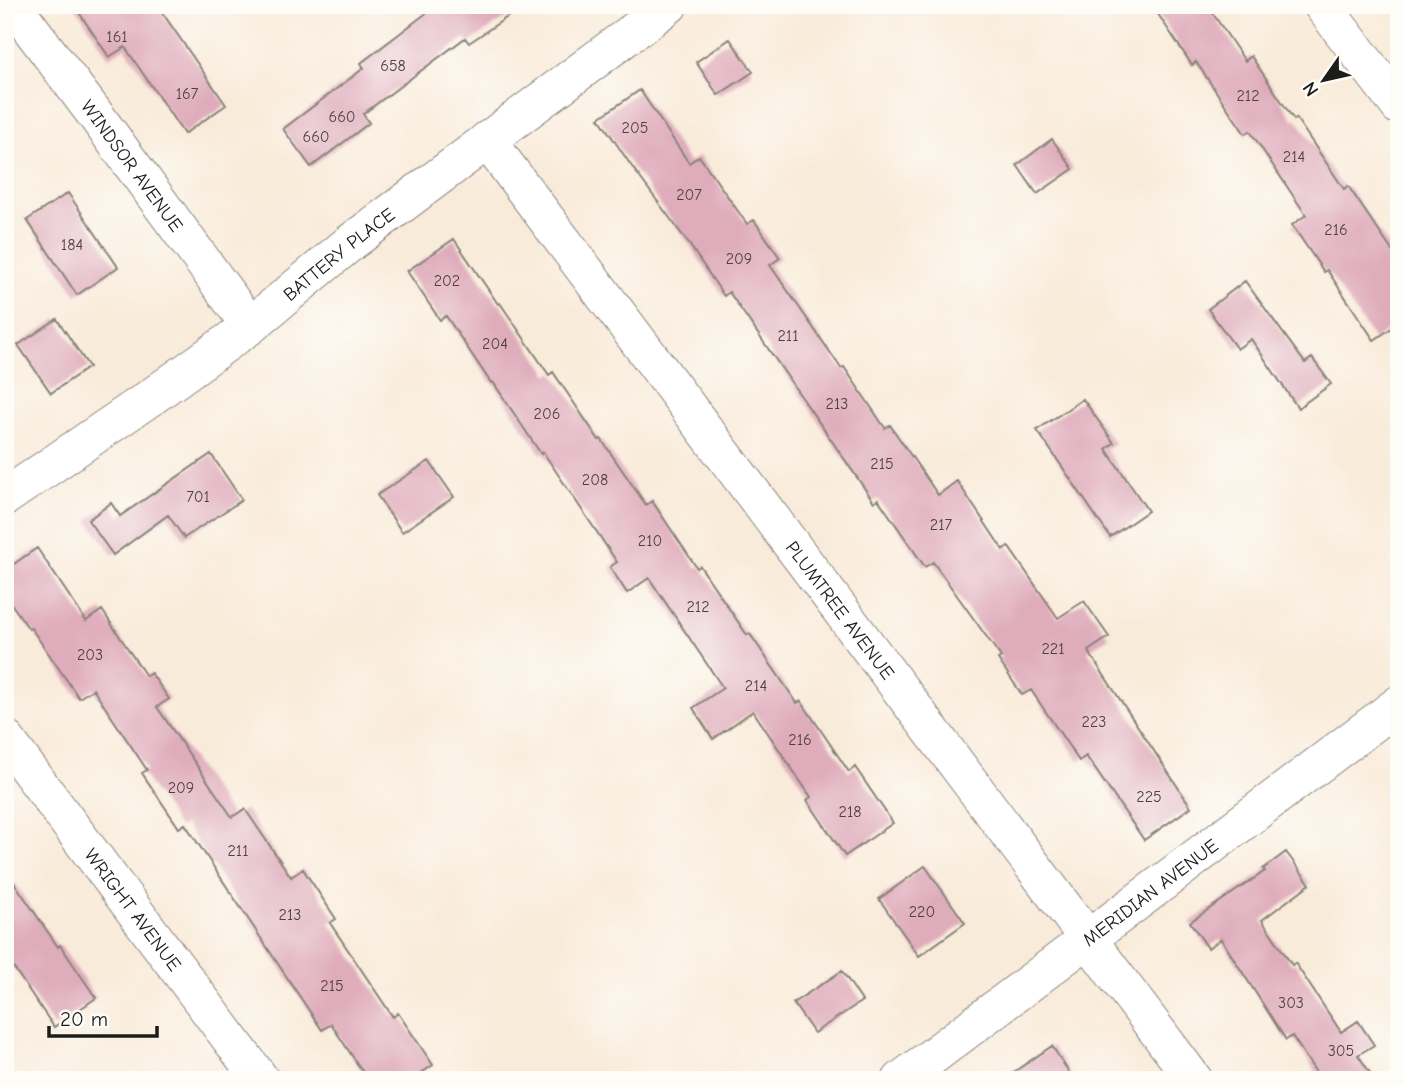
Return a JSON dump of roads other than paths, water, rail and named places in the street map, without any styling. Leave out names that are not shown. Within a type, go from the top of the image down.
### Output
[{"type":"street","name":"WINDSOR AVENUE","points":[[13,5],[250,326]]},
{"type":"street","name":"BATTERY PLACE","points":[[5,498],[154,396],[250,326],[350,243],[669,5]]},
{"type":"street","points":[[1322,5],[1399,106]]},
{"type":"street","name":"PLUMTREE AVENUE","points":[[487,140],[1194,1080]]},
{"type":"street","name":"MERIDIAN AVENUE","points":[[901,1080],[1399,704]]},
{"type":"street","name":"WRIGHT AVENUE","points":[[5,738],[261,1080]]}]
